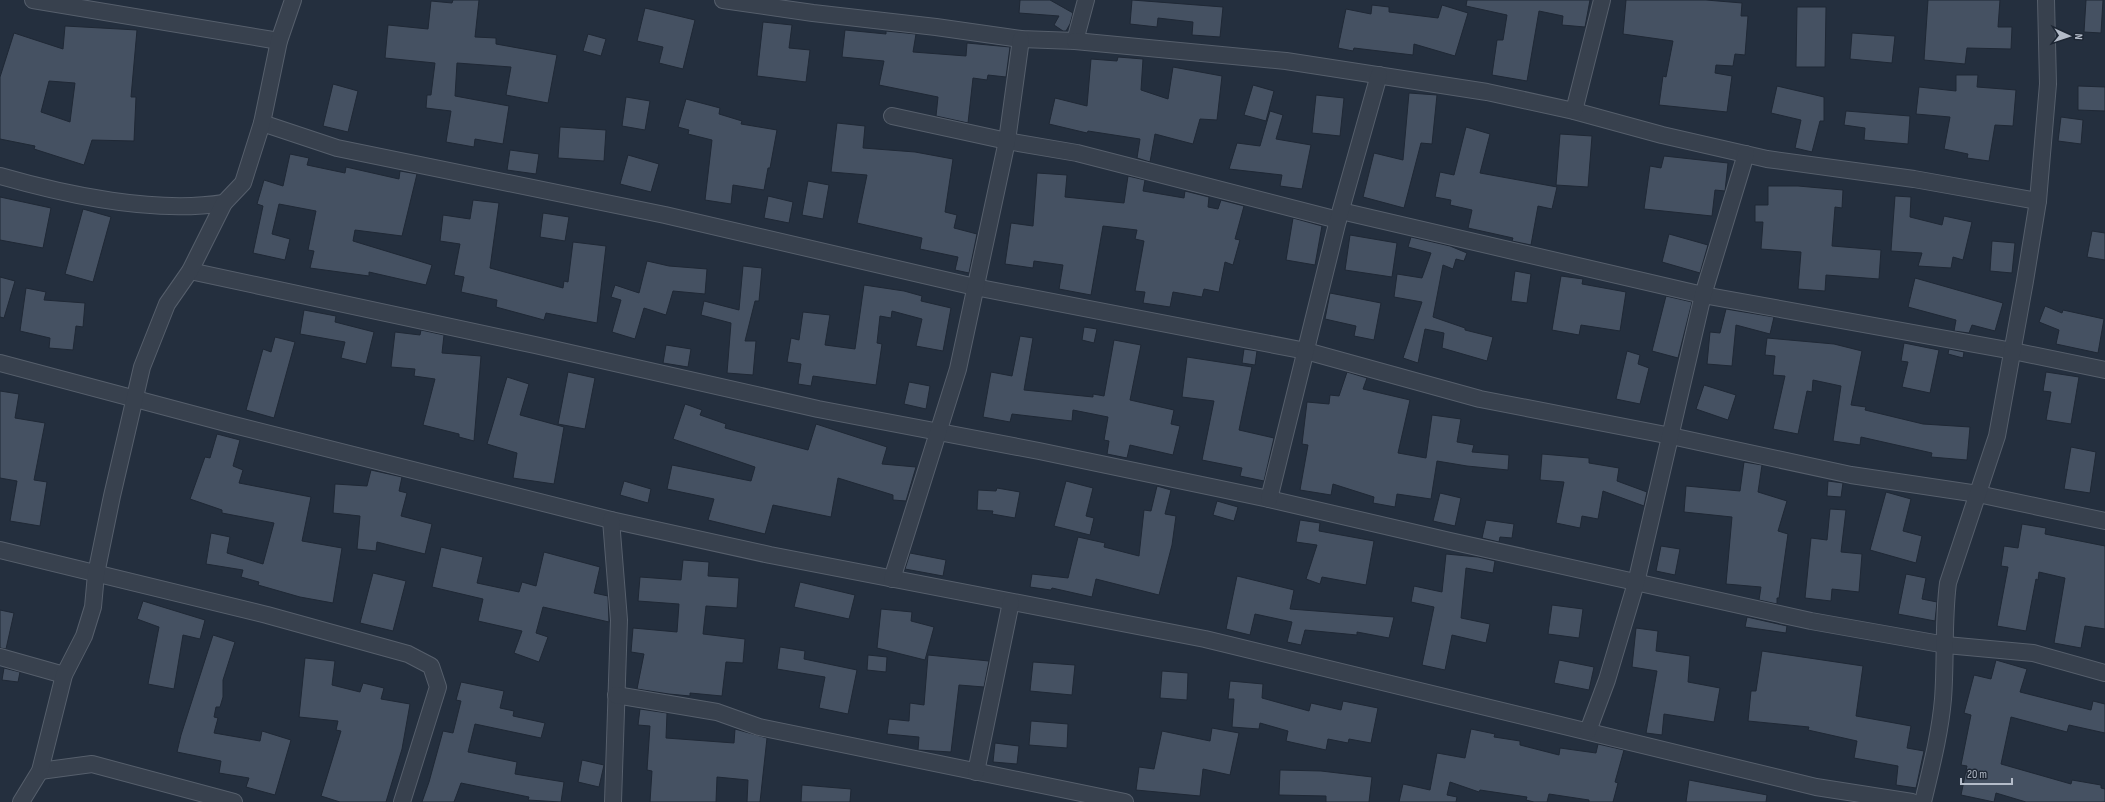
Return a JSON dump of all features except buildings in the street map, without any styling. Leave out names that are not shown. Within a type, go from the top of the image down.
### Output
[{"type":"street","points":[[33,0],[279,41]]},
{"type":"street","points":[[21,802],[40,771],[64,675],[84,636],[93,608],[96,574],[142,367],[167,304],[190,271],[224,203],[243,183],[262,123],[279,41],[293,0]]},
{"type":"street","points":[[724,0],[813,13],[936,27],[1021,39],[1075,41],[1286,61],[1379,75],[1487,92],[1574,111],[1662,135],[1746,154],[1914,179],[2038,200]]},
{"type":"street","points":[[1075,41],[1086,0]]},
{"type":"street","points":[[1574,111],[1602,0]]},
{"type":"street","points":[[1922,802],[1934,754],[1943,701],[1946,645],[1945,608],[1948,583],[1997,436],[2013,351],[2038,200],[2048,84],[2046,0]]},
{"type":"street","points":[[892,579],[958,369],[1008,141],[1021,39]]},
{"type":"street","points":[[1269,499],[1339,215],[1379,75]]},
{"type":"street","points":[[892,116],[1008,141],[1077,153],[1339,215],[1703,295],[2013,351],[2105,370]]},
{"type":"street","points":[[262,123],[336,148],[665,215],[976,287],[1306,351],[1480,399],[1671,436],[1851,475],[1978,494],[2105,521]]},
{"type":"street","points":[[1588,731],[1607,680],[1636,583],[1703,295],[1746,154]]},
{"type":"street","points":[[0,176],[52,191],[151,205],[202,206],[224,203]]},
{"type":"street","points":[[190,271],[535,345],[818,409],[938,431],[1269,499],[1636,583],[1811,621],[1946,645],[2033,653],[2105,673]]},
{"type":"street","points":[[0,363],[610,520],[892,579],[1205,639],[1816,787],[1912,802]]},
{"type":"street","points":[[610,520],[619,620],[613,802]]},
{"type":"street","points":[[0,550],[267,616],[408,654],[431,666],[438,687],[402,802]]},
{"type":"street","points":[[976,772],[1011,602]]},
{"type":"street","points":[[0,657],[64,675]]},
{"type":"street","points":[[616,695],[717,712],[759,727],[1125,802]]},
{"type":"street","points":[[40,771],[92,764],[234,802]]}]
